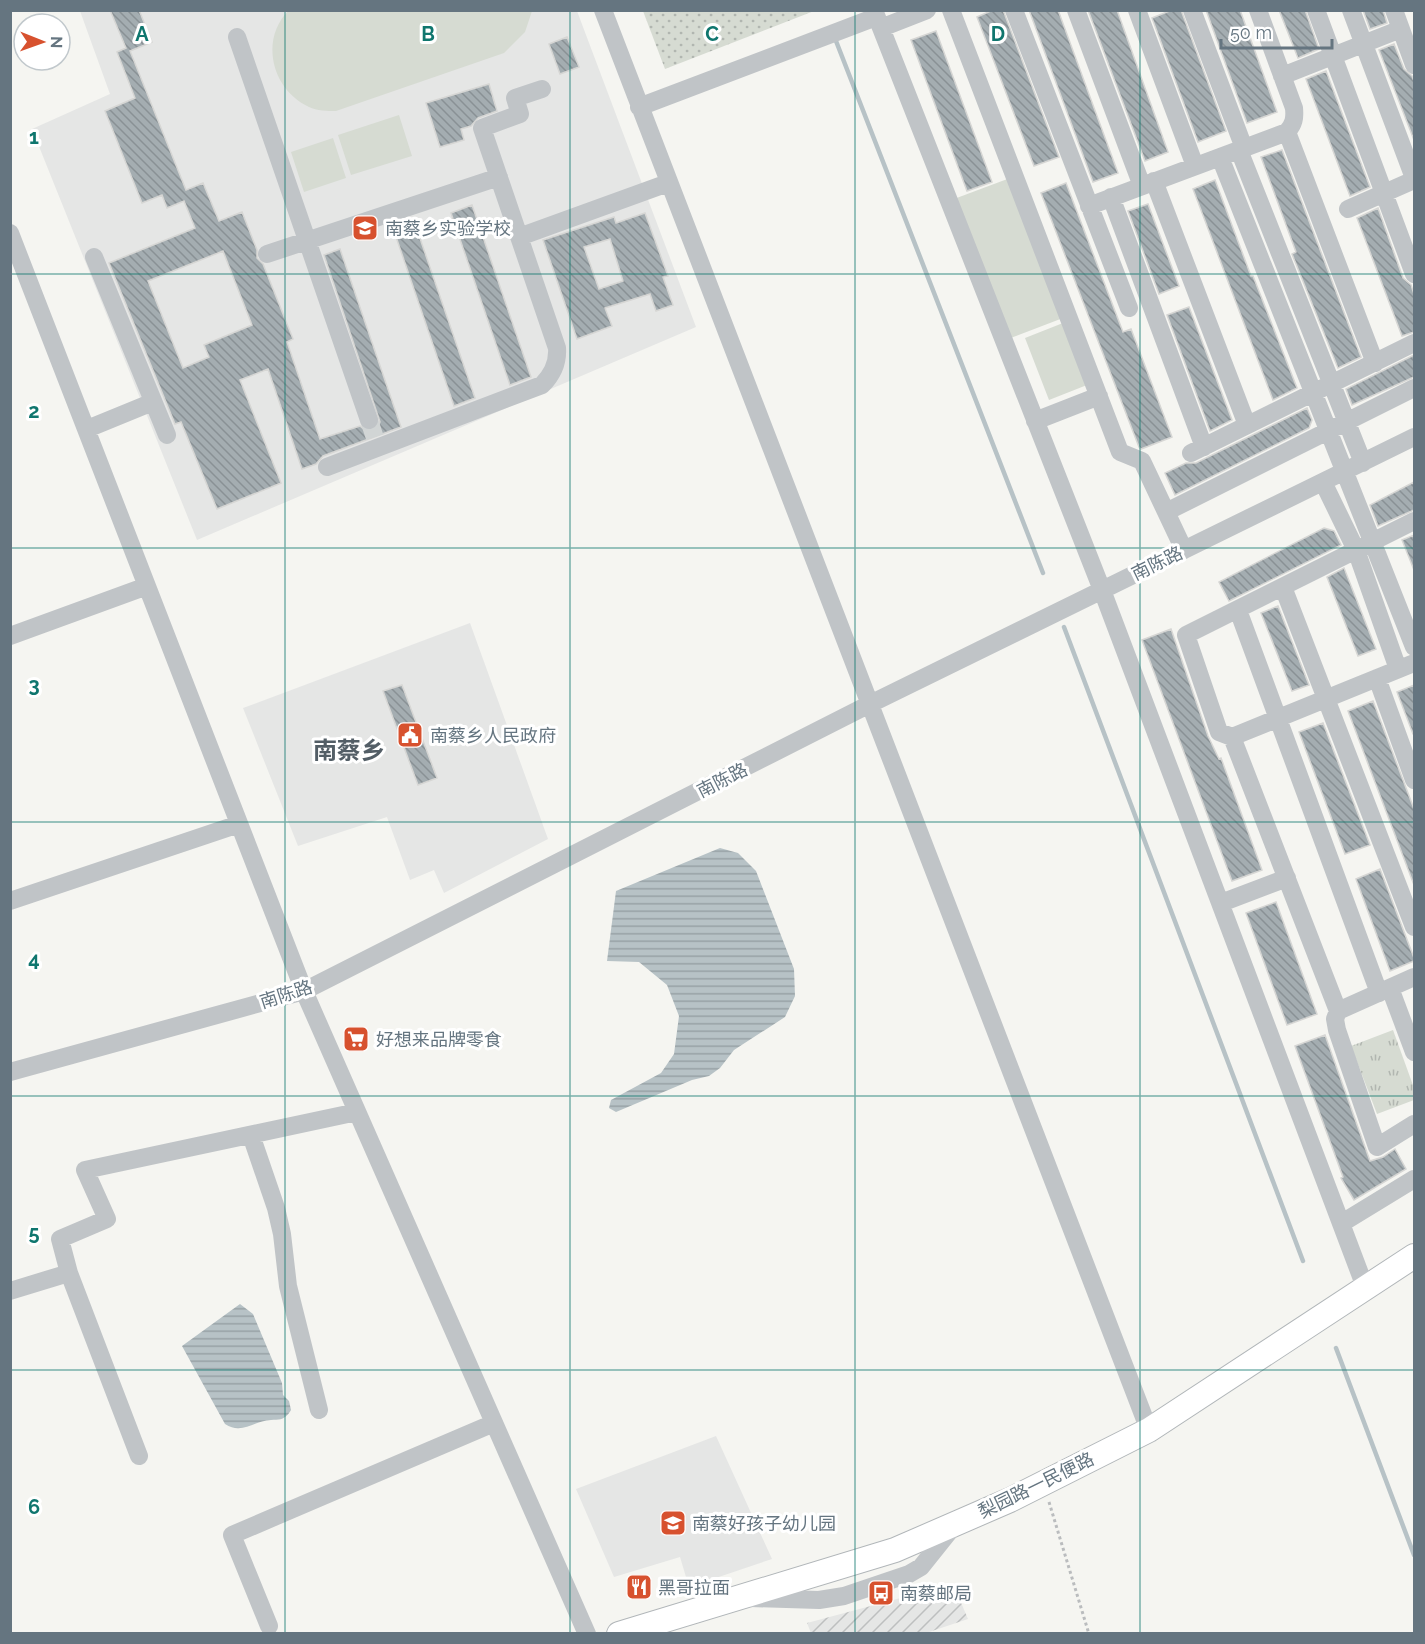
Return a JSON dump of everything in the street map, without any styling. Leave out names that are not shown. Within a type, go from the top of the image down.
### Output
[{"type":"main road","name":"梨园路一民便路","points":[[619,1634],[895,1550],[1044,1483],[1149,1430],[1414,1256]]},
{"type":"street","points":[[603,10],[868,705],[1149,1430]]},
{"type":"street","points":[[639,107],[877,18],[927,10]]},
{"type":"street","points":[[951,10],[1120,452],[1142,460],[1184,550]]},
{"type":"street","points":[[1014,10],[1129,308]]},
{"type":"street","points":[[1076,10],[1247,425]]},
{"type":"street","points":[[1137,10],[1195,166]]},
{"type":"street","points":[[1192,10],[1241,149],[1347,422],[1354,467],[1373,542],[1414,646]]},
{"type":"street","points":[[1089,206],[1287,132],[1293,126],[1294,108],[1258,10]]},
{"type":"street","points":[[1316,10],[1414,274]]},
{"type":"street","points":[[1348,209],[1414,179],[1351,10]]},
{"type":"street","points":[[1394,10],[1414,65]]},
{"type":"street","points":[[877,18],[1102,590],[1365,1287]]},
{"type":"street","points":[[1282,76],[1401,29]]},
{"type":"street","points":[[237,38],[369,420]]},
{"type":"street","points":[[327,467],[378,445],[542,385],[548,380],[556,363],[557,348],[482,128],[520,114],[515,98],[542,89]]},
{"type":"street","points":[[1287,132],[1375,363]]},
{"type":"street","points":[[1220,157],[1330,430],[1354,467]]},
{"type":"street","points":[[267,254],[499,177]]},
{"type":"street","points":[[519,237],[668,183]]},
{"type":"street","points":[[1111,197],[1197,450],[1414,343]]},
{"type":"street","points":[[10,233],[14,255],[87,429],[304,991],[587,1634]]},
{"type":"street","points":[[94,257],[167,435]]},
{"type":"street","points":[[1166,512],[1414,388]]},
{"type":"street","points":[[1035,421],[1099,396]]},
{"type":"street","points":[[87,429],[153,402]]},
{"type":"street","name":"南陈路","points":[[10,1072],[304,991],[868,705],[1414,437]]},
{"type":"street","points":[[1323,482],[1356,550],[1406,666],[1232,737],[1219,732],[1186,635],[1238,610],[1356,550],[1414,521]]},
{"type":"street","points":[[10,636],[147,586]]},
{"type":"street","points":[[1283,587],[1414,927]]},
{"type":"street","points":[[1238,610],[1384,990],[1414,1052]]},
{"type":"street","points":[[1377,678],[1414,780]]},
{"type":"street","points":[[1232,737],[1338,1011],[1335,1019],[1337,1029],[1377,1147],[1414,1124]]},
{"type":"street","points":[[10,901],[239,824]]},
{"type":"street","points":[[1221,903],[1287,878]]},
{"type":"street","points":[[1338,1011],[1414,977]]},
{"type":"street","points":[[139,1456],[69,1273],[60,1239],[107,1219],[85,1170],[357,1112]]},
{"type":"street","points":[[250,1135],[278,1217],[288,1286],[319,1410]]},
{"type":"street","points":[[1342,1223],[1414,1179]]},
{"type":"street","points":[[10,1291],[69,1273]]},
{"type":"street","points":[[269,1626],[232,1535],[494,1423]]},
{"type":"path","points":[[1044,1483],[1089,1634]]},
{"type":"shaded area","name":"南蔡乡实验学校","points":[[80,11],[577,11],[696,327],[197,540],[32,129],[110,94]]},
{"type":"shaded area","points":[[470,623],[548,839],[444,893],[434,870],[410,880],[387,817],[298,846],[243,708]]},
{"type":"shaded area","points":[[720,848],[738,853],[756,871],[794,969],[795,996],[785,1017],[734,1050],[720,1068],[709,1076],[692,1080],[616,1112],[609,1108],[611,1100],[661,1073],[674,1054],[679,1016],[667,985],[639,962],[607,961],[616,891]]},
{"type":"shaded area","points":[[240,1304],[253,1314],[282,1383],[283,1395],[289,1401],[291,1410],[282,1419],[237,1428],[225,1424],[182,1346]]},
{"type":"shaded area","name":"南蔡好孩子幼儿园","points":[[716,1436],[772,1559],[689,1587],[680,1557],[614,1577],[576,1489]]},
{"type":"shaded area","points":[[953,1584],[968,1619],[926,1633],[811,1633],[807,1623]]},
{"type":"green space","points":[[289,10],[532,11],[525,32],[504,53],[333,111],[312,108],[296,99],[279,77],[272,49],[274,35]]},
{"type":"green space","points":[[643,11],[814,11],[665,69]]},
{"type":"green space","points":[[399,115],[412,156],[351,175],[338,135]]},
{"type":"green space","points":[[333,138],[346,178],[304,192],[291,152]]},
{"type":"green space","points":[[1010,178],[1063,318],[1008,339],[954,199]]},
{"type":"green space","points":[[1063,323],[1087,385],[1049,400],[1025,338]]},
{"type":"green space","points":[[1393,1030],[1414,1088],[1414,1100],[1377,1114],[1351,1046]]},
{"type":"building","points":[[110,10],[139,10],[152,42],[130,51],[186,190],[203,183],[219,221],[242,212],[257,250],[257,258],[263,264],[293,339],[287,342],[320,439],[360,426],[366,431],[372,431],[380,422],[324,255],[340,249],[401,427],[323,456],[316,464],[302,469],[268,369],[240,380],[281,483],[217,509],[181,422],[175,424],[109,263],[195,228],[184,201],[167,208],[162,195],[142,203],[105,111],[135,98],[117,52],[126,48]],"holes":[[[223,251],[252,325],[204,345],[209,357],[183,368],[148,281]]]},
{"type":"building","points":[[993,10],[1003,10],[1059,157],[1034,166],[977,17]]},
{"type":"building","points":[[1029,10],[1058,10],[1118,173],[1093,182]]},
{"type":"building","points":[[1088,10],[1117,10],[1168,152],[1145,161]]},
{"type":"building","points":[[1172,10],[1181,10],[1226,131],[1198,142],[1152,18]]},
{"type":"building","points":[[1206,10],[1240,10],[1277,112],[1247,123]]},
{"type":"building","points":[[1279,10],[1305,10],[1319,49],[1298,58]]},
{"type":"building","points":[[1363,10],[1383,10],[1387,23],[1370,29]]},
{"type":"building","points":[[936,31],[992,182],[967,191],[911,40]]},
{"type":"building","points":[[567,37],[579,67],[560,74],[549,44]]},
{"type":"building","points":[[1394,44],[1404,69],[1414,81],[1414,140],[1379,50]]},
{"type":"building","points":[[1326,71],[1370,187],[1350,196],[1306,79]]},
{"type":"building","points":[[489,84],[497,111],[478,118],[471,126],[461,129],[464,140],[440,147],[426,103]]},
{"type":"building","points":[[1282,150],[1361,357],[1338,368],[1292,254],[1296,252],[1261,157]]},
{"type":"building","points":[[1215,180],[1297,388],[1273,400],[1193,189]]},
{"type":"building","points":[[1066,183],[1123,332],[1131,329],[1172,437],[1141,449],[1041,193]]},
{"type":"building","points":[[1148,204],[1179,286],[1159,294],[1128,211]]},
{"type":"building","points":[[472,205],[531,377],[510,385],[451,213]]},
{"type":"building","points":[[1378,208],[1403,278],[1411,285],[1414,294],[1414,332],[1402,336],[1357,218]]},
{"type":"building","points":[[645,213],[668,276],[663,277],[673,305],[656,311],[650,294],[605,308],[612,326],[577,339],[543,240],[614,217],[616,223]],"holes":[[[610,239],[623,281],[599,289],[584,247]]]},
{"type":"building","points":[[414,221],[475,398],[454,406],[393,228]]},
{"type":"building","points":[[1189,307],[1232,420],[1210,431],[1167,315]]},
{"type":"building","points":[[1414,355],[1414,377],[1352,405],[1346,389]]},
{"type":"building","points":[[1307,408],[1312,420],[1309,428],[1175,495],[1165,473],[1186,463],[1196,463]]},
{"type":"building","points":[[1414,482],[1414,510],[1378,526],[1370,505]]},
{"type":"building","points":[[1324,528],[1334,531],[1341,545],[1229,601],[1219,582]]},
{"type":"building","points":[[1414,535],[1414,570],[1402,540]]},
{"type":"building","points":[[1344,568],[1376,649],[1358,656],[1327,577]]},
{"type":"building","points":[[1278,606],[1309,685],[1292,691],[1261,613]]},
{"type":"building","points":[[1171,629],[1208,736],[1219,759],[1221,758],[1262,870],[1232,881],[1142,640]]},
{"type":"building","name":"南蔡乡人民政府","points":[[402,685],[437,778],[418,785],[383,691]]},
{"type":"building","points":[[1414,685],[1414,734],[1413,734],[1397,692]]},
{"type":"building","points":[[1373,701],[1414,809],[1414,885],[1348,711]]},
{"type":"building","points":[[1323,723],[1370,845],[1345,854],[1299,732]]},
{"type":"building","points":[[1380,869],[1414,958],[1414,961],[1390,971],[1356,879]]},
{"type":"building","points":[[1276,902],[1317,1014],[1287,1025],[1246,913]]},
{"type":"building","points":[[1325,1035],[1370,1161],[1383,1157],[1395,1149],[1406,1169],[1354,1200],[1341,1178],[1343,1177],[1295,1046]]},
{"type":"waterway","points":[[836,41],[1043,573]]},
{"type":"waterway","points":[[1064,627],[1303,1261]]},
{"type":"waterway","points":[[1336,1348],[1414,1555]]},
{"type":"tunnel","points":[[369,420],[377,444]]},
{"type":"place","name":"南蔡乡实验学校","points":[[365,228]]},
{"type":"place","name":"南蔡乡人民政府","points":[[410,735]]},
{"type":"place","name":"好想来品牌零食","points":[[356,1039]]},
{"type":"place","name":"南蔡好孩子幼儿园","points":[[673,1523]]},
{"type":"place","name":"黑哥拉面","points":[[639,1587]]},
{"type":"place","name":"南蔡邮局","points":[[881,1593]]},
{"type":"district","name":"南蔡乡","points":[[349,750]]}]
